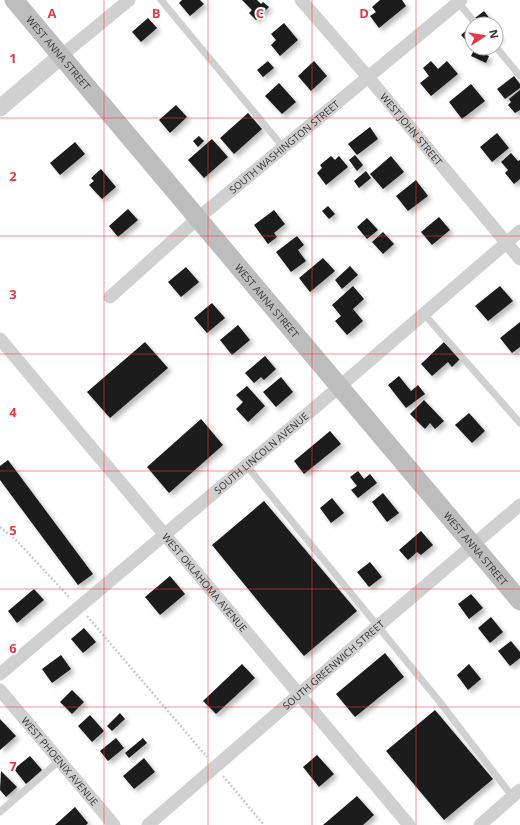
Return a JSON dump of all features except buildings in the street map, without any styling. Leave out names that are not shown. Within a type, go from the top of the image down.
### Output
[{"type":"main road","name":"WEST ANNA STREET","points":[[14,0],[520,601]]},
{"type":"street","points":[[0,108],[129,0]]},
{"type":"street","name":"WEST JOHN STREET","points":[[301,0],[368,77],[520,259]]},
{"type":"street","name":"SOUTH WASHINGTON STREET","points":[[110,297],[197,218],[458,1]]},
{"type":"street","name":"SOUTH LINCOLN AVENUE","points":[[0,674],[339,387],[520,231]]},
{"type":"street","name":"WEST OKLAHOMA AVENUE","points":[[0,339],[409,825]]},
{"type":"street","name":"SOUTH GREENWICH STREET","points":[[148,825],[520,505]]},
{"type":"street","name":"WEST PHOENIX AVENUE","points":[[3,694],[114,825]]},
{"type":"street","points":[[480,825],[516,793]]},
{"type":"lane","points":[[161,0],[283,147]]},
{"type":"lane","points":[[458,1],[470,16]]},
{"type":"lane","points":[[503,56],[520,76]]},
{"type":"lane","points":[[424,314],[520,424]]},
{"type":"lane","points":[[246,465],[516,793]]},
{"type":"lane","points":[[0,812],[60,760]]},
{"type":"path","points":[[0,527],[16,540],[79,607],[264,825]]}]
